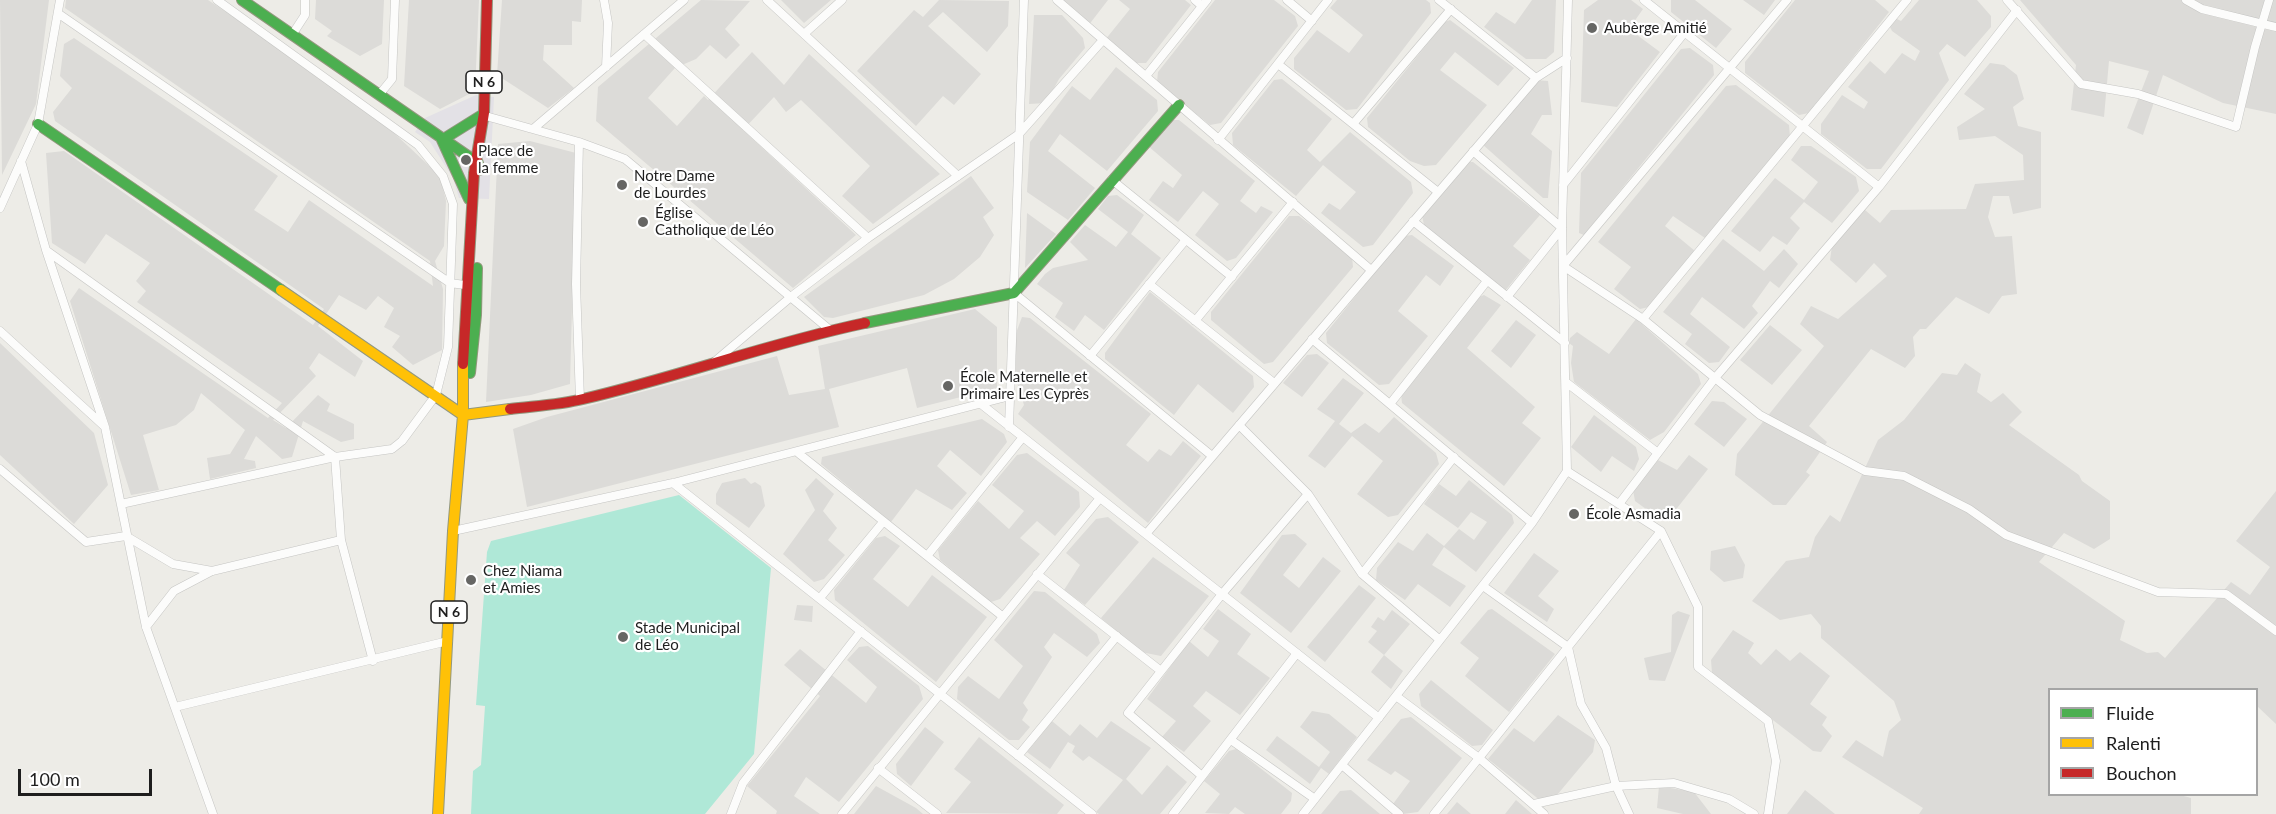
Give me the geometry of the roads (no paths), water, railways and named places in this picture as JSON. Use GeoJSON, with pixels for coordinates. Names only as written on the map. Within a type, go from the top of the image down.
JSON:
{"type":"FeatureCollection","features":[{"type":"Feature","properties":{"kind":"main road"},"geometry":{"type":"LineString","coordinates":[[243,0],[477,163]]}},
{"type":"Feature","properties":{"kind":"main road","name":"N 6"},"geometry":{"type":"LineString","coordinates":[[438,814],[453,531],[464,413],[473,347],[471,218],[482,115],[486,0]]}},
{"type":"Feature","properties":{"kind":"main road"},"geometry":{"type":"LineString","coordinates":[[38,124],[464,413],[580,400],[710,366],[830,330],[1014,293],[1179,105]]}},
{"type":"Feature","properties":{"kind":"main road"},"geometry":{"type":"LineString","coordinates":[[442,140],[482,115]]}},
{"type":"Feature","properties":{"kind":"main road"},"geometry":{"type":"LineString","coordinates":[[442,140],[464,184],[471,218]]}},
{"type":"Feature","properties":{"kind":"main road","name":"N 6"},"geometry":{"type":"LineString","coordinates":[[472,286],[480,174],[477,163]]}},
{"type":"Feature","properties":{"kind":"street"},"geometry":{"type":"LineString","coordinates":[[0,208],[38,124],[60,0]]}},
{"type":"Feature","properties":{"kind":"street"},"geometry":{"type":"LineString","coordinates":[[121,504],[335,457],[392,449],[402,441],[436,395],[448,347],[453,204],[443,176],[418,145],[217,0]]}},
{"type":"Feature","properties":{"kind":"street"},"geometry":{"type":"LineString","coordinates":[[292,35],[305,15],[304,0]]}},
{"type":"Feature","properties":{"kind":"street"},"geometry":{"type":"LineString","coordinates":[[380,95],[392,79],[394,0]]}},
{"type":"Feature","properties":{"kind":"street"},"geometry":{"type":"LineString","coordinates":[[604,0],[608,23],[606,67]]}},
{"type":"Feature","properties":{"kind":"street"},"geometry":{"type":"LineString","coordinates":[[533,129],[684,0]]}},
{"type":"Feature","properties":{"kind":"street"},"geometry":{"type":"LineString","coordinates":[[767,0],[958,176]]}},
{"type":"Feature","properties":{"kind":"street"},"geometry":{"type":"LineString","coordinates":[[804,34],[842,0]]}},
{"type":"Feature","properties":{"kind":"street"},"geometry":{"type":"LineString","coordinates":[[1010,427],[1024,0]]}},
{"type":"Feature","properties":{"kind":"street"},"geometry":{"type":"LineString","coordinates":[[1057,0],[1371,270]]}},
{"type":"Feature","properties":{"kind":"street"},"geometry":{"type":"LineString","coordinates":[[1146,76],[1205,3],[1195,0]]}},
{"type":"Feature","properties":{"kind":"street"},"geometry":{"type":"LineString","coordinates":[[1287,0],[1312,21]]}},
{"type":"Feature","properties":{"kind":"street"},"geometry":{"type":"LineString","coordinates":[[1218,140],[1328,0]]}},
{"type":"Feature","properties":{"kind":"street"},"geometry":{"type":"LineString","coordinates":[[1439,0],[1536,78]]}},
{"type":"Feature","properties":{"kind":"street"},"geometry":{"type":"LineString","coordinates":[[1303,814],[1532,523],[1567,471],[1567,383],[1562,228],[1568,0]]}},
{"type":"Feature","properties":{"kind":"street"},"geometry":{"type":"LineString","coordinates":[[1644,0],[1879,187]]}},
{"type":"Feature","properties":{"kind":"street"},"geometry":{"type":"LineString","coordinates":[[1563,266],[1787,0]]}},
{"type":"Feature","properties":{"kind":"street"},"geometry":{"type":"LineString","coordinates":[[1643,320],[1907,0]]}},
{"type":"Feature","properties":{"kind":"street"},"geometry":{"type":"LineString","coordinates":[[2007,0],[2081,84],[2138,94],[2236,127],[2269,0]]}},
{"type":"Feature","properties":{"kind":"street"},"geometry":{"type":"LineString","coordinates":[[2186,0],[2202,9],[2276,27]]}},
{"type":"Feature","properties":{"kind":"street"},"geometry":{"type":"LineString","coordinates":[[1353,123],[1450,9]]}},
{"type":"Feature","properties":{"kind":"street"},"geometry":{"type":"LineString","coordinates":[[1619,504],[1715,378],[1879,187],[2017,10]]}},
{"type":"Feature","properties":{"kind":"street"},"geometry":{"type":"LineString","coordinates":[[59,14],[450,283],[472,286]]}},
{"type":"Feature","properties":{"kind":"street"},"geometry":{"type":"LineString","coordinates":[[1563,185],[1685,32]]}},
{"type":"Feature","properties":{"kind":"street"},"geometry":{"type":"LineString","coordinates":[[644,34],[868,238]]}},
{"type":"Feature","properties":{"kind":"street"},"geometry":{"type":"LineString","coordinates":[[710,366],[792,297],[868,238],[1019,134],[1103,40]]}},
{"type":"Feature","properties":{"kind":"street"},"geometry":{"type":"LineString","coordinates":[[1146,534],[1536,78],[1567,58]]}},
{"type":"Feature","properties":{"kind":"street"},"geometry":{"type":"LineString","coordinates":[[1278,64],[1438,192]]}},
{"type":"Feature","properties":{"kind":"street"},"geometry":{"type":"LineString","coordinates":[[482,115],[579,142],[625,159],[830,330]]}},
{"type":"Feature","properties":{"kind":"street"},"geometry":{"type":"LineString","coordinates":[[579,142],[576,284],[580,400]]}},
{"type":"Feature","properties":{"kind":"street"},"geometry":{"type":"LineString","coordinates":[[1473,151],[1562,228]]}},
{"type":"Feature","properties":{"kind":"street"},"geometry":{"type":"LineString","coordinates":[[21,161],[46,250],[105,427],[146,627],[213,814]]}},
{"type":"Feature","properties":{"kind":"street"},"geometry":{"type":"LineString","coordinates":[[1112,180],[1184,242],[1232,277]]}},
{"type":"Feature","properties":{"kind":"street"},"geometry":{"type":"LineString","coordinates":[[1195,321],[1293,202]]}},
{"type":"Feature","properties":{"kind":"street"},"geometry":{"type":"LineString","coordinates":[[1413,221],[1565,343]]}},
{"type":"Feature","properties":{"kind":"street"},"geometry":{"type":"LineString","coordinates":[[1507,297],[1562,228]]}},
{"type":"Feature","properties":{"kind":"street"},"geometry":{"type":"LineString","coordinates":[[1090,356],[1184,242]]}},
{"type":"Feature","properties":{"kind":"street"},"geometry":{"type":"LineString","coordinates":[[46,250],[335,457]]}},
{"type":"Feature","properties":{"kind":"street"},"geometry":{"type":"LineString","coordinates":[[1563,266],[1643,320],[1771,420],[1865,471],[1904,476],[1969,509],[2006,536],[2158,592],[2226,594],[2276,631]]}},
{"type":"Feature","properties":{"kind":"street"},"geometry":{"type":"LineString","coordinates":[[1390,404],[1487,281]]}},
{"type":"Feature","properties":{"kind":"street"},"geometry":{"type":"LineString","coordinates":[[1149,284],[1274,383]]}},
{"type":"Feature","properties":{"kind":"street"},"geometry":{"type":"LineString","coordinates":[[1014,293],[1212,456]]}},
{"type":"Feature","properties":{"kind":"street"},"geometry":{"type":"LineString","coordinates":[[0,331],[105,427]]}},
{"type":"Feature","properties":{"kind":"street"},"geometry":{"type":"LineString","coordinates":[[1312,339],[1532,523]]}},
{"type":"Feature","properties":{"kind":"street"},"geometry":{"type":"LineString","coordinates":[[1567,383],[1658,453]]}},
{"type":"Feature","properties":{"kind":"street"},"geometry":{"type":"LineString","coordinates":[[453,531],[674,483],[1010,396]]}},
{"type":"Feature","properties":{"kind":"street"},"geometry":{"type":"LineString","coordinates":[[981,404],[1378,718]]}},
{"type":"Feature","properties":{"kind":"street"},"geometry":{"type":"LineString","coordinates":[[1239,425],[1308,494],[1362,574],[1440,640]]}},
{"type":"Feature","properties":{"kind":"street"},"geometry":{"type":"LineString","coordinates":[[927,556],[1023,437]]}},
{"type":"Feature","properties":{"kind":"street"},"geometry":{"type":"LineString","coordinates":[[797,452],[1002,616]]}},
{"type":"Feature","properties":{"kind":"street"},"geometry":{"type":"LineString","coordinates":[[335,457],[341,540],[373,661]]}},
{"type":"Feature","properties":{"kind":"street"},"geometry":{"type":"LineString","coordinates":[[1362,574],[1454,457]]}},
{"type":"Feature","properties":{"kind":"street"},"geometry":{"type":"LineString","coordinates":[[0,469],[86,542],[126,536],[173,564],[212,571]]}},
{"type":"Feature","properties":{"kind":"street"},"geometry":{"type":"LineString","coordinates":[[1567,471],[1661,531],[1698,607],[1698,667],[1768,721],[1776,761],[1768,814]]}},
{"type":"Feature","properties":{"kind":"street"},"geometry":{"type":"LineString","coordinates":[[674,483],[1092,814]]}},
{"type":"Feature","properties":{"kind":"street"},"geometry":{"type":"LineString","coordinates":[[1202,776],[1128,713],[1222,594],[1308,494]]}},
{"type":"Feature","properties":{"kind":"street"},"geometry":{"type":"LineString","coordinates":[[842,814],[1100,498]]}},
{"type":"Feature","properties":{"kind":"street"},"geometry":{"type":"LineString","coordinates":[[820,598],[883,522]]}},
{"type":"Feature","properties":{"kind":"street"},"geometry":{"type":"LineString","coordinates":[[1434,814],[1661,531]]}},
{"type":"Feature","properties":{"kind":"street"},"geometry":{"type":"LineString","coordinates":[[146,627],[174,591],[212,571],[341,540]]}},
{"type":"Feature","properties":{"kind":"street"},"geometry":{"type":"LineString","coordinates":[[1037,574],[1161,671]]}},
{"type":"Feature","properties":{"kind":"street"},"geometry":{"type":"LineString","coordinates":[[1483,586],[1568,646],[1581,704],[1606,748],[1616,786],[1629,814]]}},
{"type":"Feature","properties":{"kind":"street"},"geometry":{"type":"LineString","coordinates":[[731,814],[743,783],[861,631]]}},
{"type":"Feature","properties":{"kind":"street"},"geometry":{"type":"LineString","coordinates":[[1018,756],[1117,636]]}},
{"type":"Feature","properties":{"kind":"street"},"geometry":{"type":"LineString","coordinates":[[175,707],[373,661],[448,641]]}},
{"type":"Feature","properties":{"kind":"street"},"geometry":{"type":"LineString","coordinates":[[1173,814],[1297,654]]}},
{"type":"Feature","properties":{"kind":"street"},"geometry":{"type":"LineString","coordinates":[[1396,696],[1479,758],[1544,814]]}},
{"type":"Feature","properties":{"kind":"street"},"geometry":{"type":"LineString","coordinates":[[1231,740],[1315,799]]}},
{"type":"Feature","properties":{"kind":"street"},"geometry":{"type":"LineString","coordinates":[[1342,765],[1399,814]]}},
{"type":"Feature","properties":{"kind":"street"},"geometry":{"type":"LineString","coordinates":[[878,768],[937,814]]}},
{"type":"Feature","properties":{"kind":"street"},"geometry":{"type":"LineString","coordinates":[[1534,804],[1616,786],[1674,783],[1729,800],[1755,814]]}},
{"type":"Feature","properties":{"kind":"place","name":"Aubèrge Amitié"},"geometry":{"type":"Point","coordinates":[1592,28]}},
{"type":"Feature","properties":{"kind":"place","name":"Place de la femme"},"geometry":{"type":"Point","coordinates":[466,160]}},
{"type":"Feature","properties":{"kind":"place","name":"Notre Dame de Lourdes"},"geometry":{"type":"Point","coordinates":[622,185]}},
{"type":"Feature","properties":{"kind":"place","name":"Église Catholique de Léo"},"geometry":{"type":"Point","coordinates":[643,222]}},
{"type":"Feature","properties":{"kind":"place","name":"École Maternelle et Primaire Les Cyprès"},"geometry":{"type":"Point","coordinates":[948,386]}},
{"type":"Feature","properties":{"kind":"place","name":"École Asmadia"},"geometry":{"type":"Point","coordinates":[1574,514]}},
{"type":"Feature","properties":{"kind":"place","name":"Chez Niama et Amies"},"geometry":{"type":"Point","coordinates":[471,580]}},
{"type":"Feature","properties":{"kind":"place","name":"Stade Municipal de Léo"},"geometry":{"type":"Point","coordinates":[623,637]}}]}
